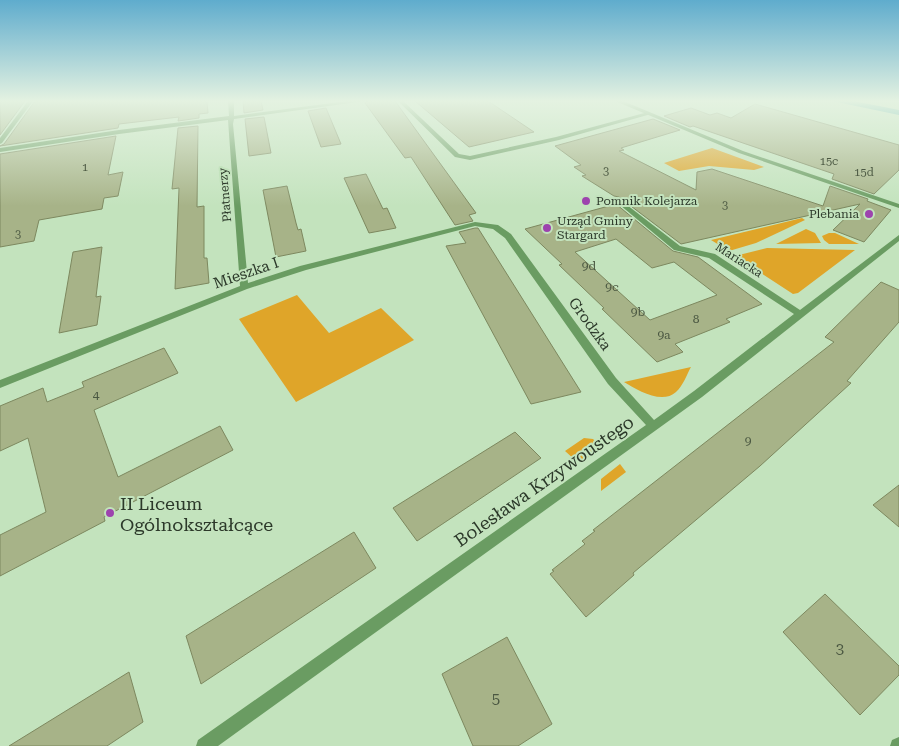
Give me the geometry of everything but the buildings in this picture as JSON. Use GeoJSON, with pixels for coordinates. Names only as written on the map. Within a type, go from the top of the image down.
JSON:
{"type":"FeatureCollection","features":[{"type":"Feature","properties":{"kind":"street"},"geometry":{"type":"LineString","coordinates":[[0,150],[102,136]]}},
{"type":"Feature","properties":{"kind":"street","name":"Płatnerzy"},"geometry":{"type":"LineString","coordinates":[[231,136],[244,287]]}},
{"type":"Feature","properties":{"kind":"street"},"geometry":{"type":"LineString","coordinates":[[435,136],[457,156],[476,158],[569,136]]}},
{"type":"Feature","properties":{"kind":"street"},"geometry":{"type":"LineString","coordinates":[[701,136],[741,152],[899,206]]}},
{"type":"Feature","properties":{"kind":"street","name":"Mariacka"},"geometry":{"type":"LineString","coordinates":[[616,199],[677,248],[684,252],[699,251],[712,256],[800,314]]}},
{"type":"Feature","properties":{"kind":"street","name":"Mieszka I"},"geometry":{"type":"LineString","coordinates":[[0,384],[244,287],[353,254],[476,224],[495,227],[508,236]]}},
{"type":"Feature","properties":{"kind":"street","name":"Grodzka"},"geometry":{"type":"LineString","coordinates":[[508,236],[612,381],[653,426]]}},
{"type":"Feature","properties":{"kind":"street","name":"Bolesława Krzywoustego"},"geometry":{"type":"LineString","coordinates":[[204,746],[653,426],[899,237]]}},
{"type":"Feature","properties":{"kind":"shaded area"},"geometry":{"type":"Polygon","coordinates":[[[712,148],[764,167],[754,170],[709,166],[679,171],[664,163],[712,148]]]}},
{"type":"Feature","properties":{"kind":"shaded area"},"geometry":{"type":"Polygon","coordinates":[[[802,218],[805,220],[756,243],[729,251],[711,240],[802,218]]]}},
{"type":"Feature","properties":{"kind":"shaded area"},"geometry":{"type":"Polygon","coordinates":[[[806,229],[815,233],[821,243],[776,244],[806,229]]]}},
{"type":"Feature","properties":{"kind":"shaded area"},"geometry":{"type":"Polygon","coordinates":[[[835,233],[859,244],[829,244],[822,236],[835,233]]]}},
{"type":"Feature","properties":{"kind":"shaded area"},"geometry":{"type":"Polygon","coordinates":[[[767,248],[855,250],[798,293],[793,294],[735,256],[767,248]]]}},
{"type":"Feature","properties":{"kind":"shaded area"},"geometry":{"type":"Polygon","coordinates":[[[297,295],[329,333],[381,308],[414,340],[296,402],[239,319],[297,295]]]}},
{"type":"Feature","properties":{"kind":"shaded area"},"geometry":{"type":"Polygon","coordinates":[[[691,367],[681,387],[670,396],[657,397],[650,395],[624,382],[691,367]]]}},
{"type":"Feature","properties":{"kind":"shaded area"},"geometry":{"type":"Polygon","coordinates":[[[584,438],[593,439],[602,448],[584,460],[575,460],[565,451],[584,438]]]}},
{"type":"Feature","properties":{"kind":"shaded area"},"geometry":{"type":"Polygon","coordinates":[[[620,464],[626,472],[601,491],[601,479],[620,464]]]}},
{"type":"Feature","properties":{"kind":"place","name":"Pomnik Kolejarza"},"geometry":{"type":"Point","coordinates":[586,201]}},
{"type":"Feature","properties":{"kind":"place","name":"Plebania"},"geometry":{"type":"Point","coordinates":[869,214]}},
{"type":"Feature","properties":{"kind":"place","name":"Urząd Gminy Stargard"},"geometry":{"type":"Point","coordinates":[547,228]}},
{"type":"Feature","properties":{"kind":"place","name":"II Liceum Ogólnokształcące"},"geometry":{"type":"Point","coordinates":[110,513]}}]}
